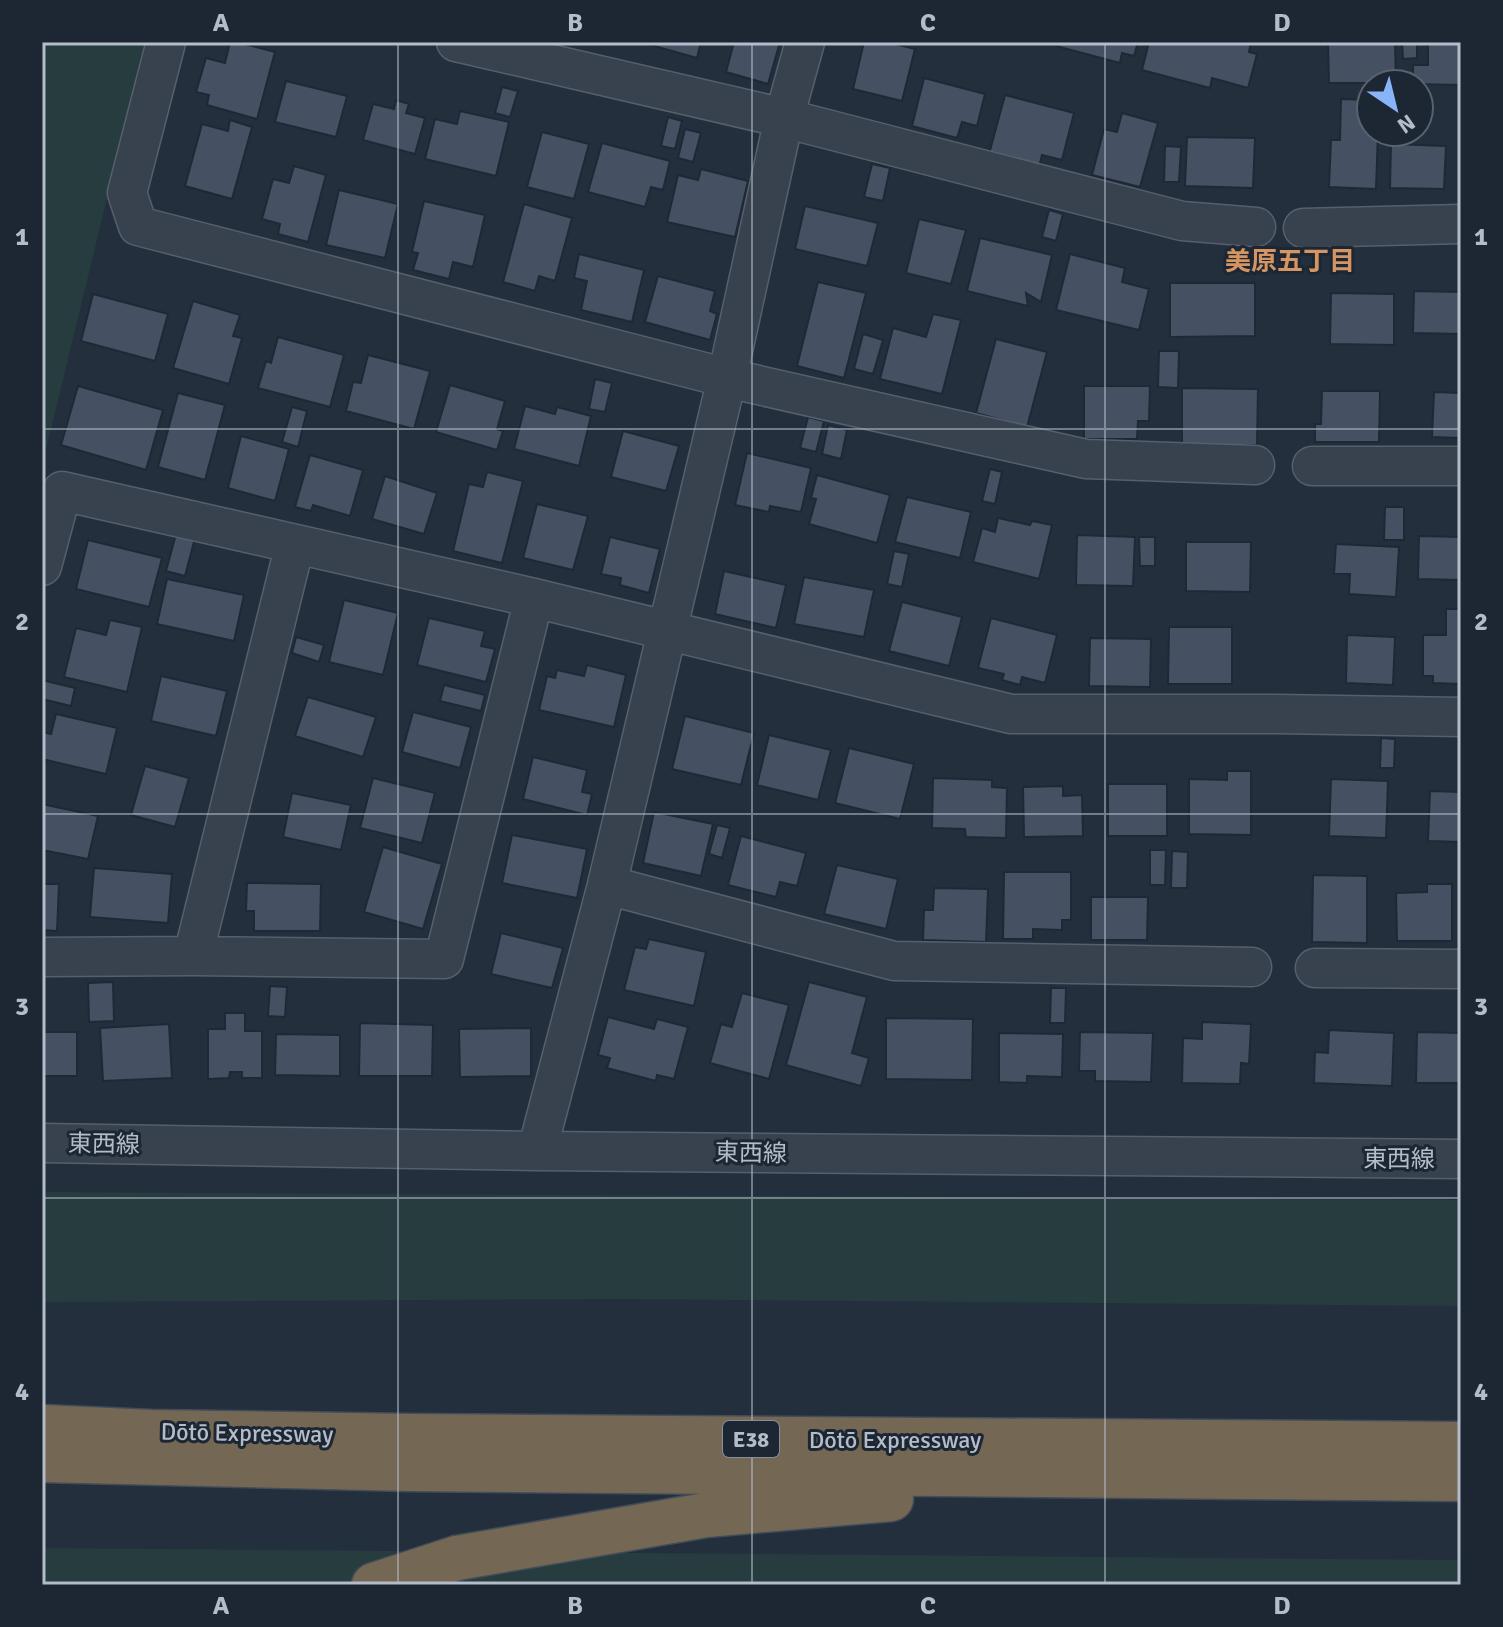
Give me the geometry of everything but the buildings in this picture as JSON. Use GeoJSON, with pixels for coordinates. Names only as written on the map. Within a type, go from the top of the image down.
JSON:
{"type":"FeatureCollection","features":[{"type":"Feature","properties":{"kind":"highway","name":"Dōtō Expressway"},"geometry":{"type":"LineString","coordinates":[[42,1427],[426,1437],[1461,1444]]}},
{"type":"Feature","properties":{"kind":"highway","name":"Dōtō Expressway"},"geometry":{"type":"LineString","coordinates":[[42,1460],[395,1469],[1461,1479]]}},
{"type":"Feature","properties":{"kind":"highway"},"geometry":{"type":"LineString","coordinates":[[374,1585],[457,1558],[706,1515],[1153,1477]]}},
{"type":"Feature","properties":{"kind":"street"},"geometry":{"type":"LineString","coordinates":[[166,42],[127,193],[138,226],[727,378],[1086,459],[1255,465]]}},
{"type":"Feature","properties":{"kind":"street"},"geometry":{"type":"LineString","coordinates":[[456,42],[784,118],[1182,221],[1256,227]]}},
{"type":"Feature","properties":{"kind":"street"},"geometry":{"type":"LineString","coordinates":[[537,1151],[607,885],[727,378],[784,118],[805,42]]}},
{"type":"Feature","properties":{"kind":"street"},"geometry":{"type":"LineString","coordinates":[[1303,228],[1461,224]]}},
{"type":"Feature","properties":{"kind":"street"},"geometry":{"type":"LineString","coordinates":[[1312,466],[1461,466]]}},
{"type":"Feature","properties":{"kind":"street"},"geometry":{"type":"LineString","coordinates":[[42,566],[62,491],[534,598],[1011,714],[1461,717]]}},
{"type":"Feature","properties":{"kind":"street"},"geometry":{"type":"LineString","coordinates":[[193,956],[295,544]]}},
{"type":"Feature","properties":{"kind":"street"},"geometry":{"type":"LineString","coordinates":[[42,957],[444,959],[534,598]]}},
{"type":"Feature","properties":{"kind":"street"},"geometry":{"type":"LineString","coordinates":[[607,885],[894,961],[1252,967]]}},
{"type":"Feature","properties":{"kind":"street"},"geometry":{"type":"LineString","coordinates":[[1315,968],[1461,969]]}},
{"type":"Feature","properties":{"kind":"street","name":"東西線"},"geometry":{"type":"LineString","coordinates":[[42,1143],[537,1151],[1461,1159]]}},
{"type":"Feature","properties":{"kind":"green space"},"geometry":{"type":"Polygon","coordinates":[[[42,42],[145,42],[42,466],[42,42]]]}},
{"type":"Feature","properties":{"kind":"green space"},"geometry":{"type":"Polygon","coordinates":[[[42,1192],[1461,1200],[1461,1306],[620,1299],[42,1302],[42,1192]]]}},
{"type":"Feature","properties":{"kind":"green space"},"geometry":{"type":"Polygon","coordinates":[[[42,1548],[1461,1560],[1461,1585],[42,1585],[42,1548]]]}},
{"type":"Feature","properties":{"kind":"district","name":"美原五丁目"},"geometry":{"type":"Point","coordinates":[1290,262]}}]}
